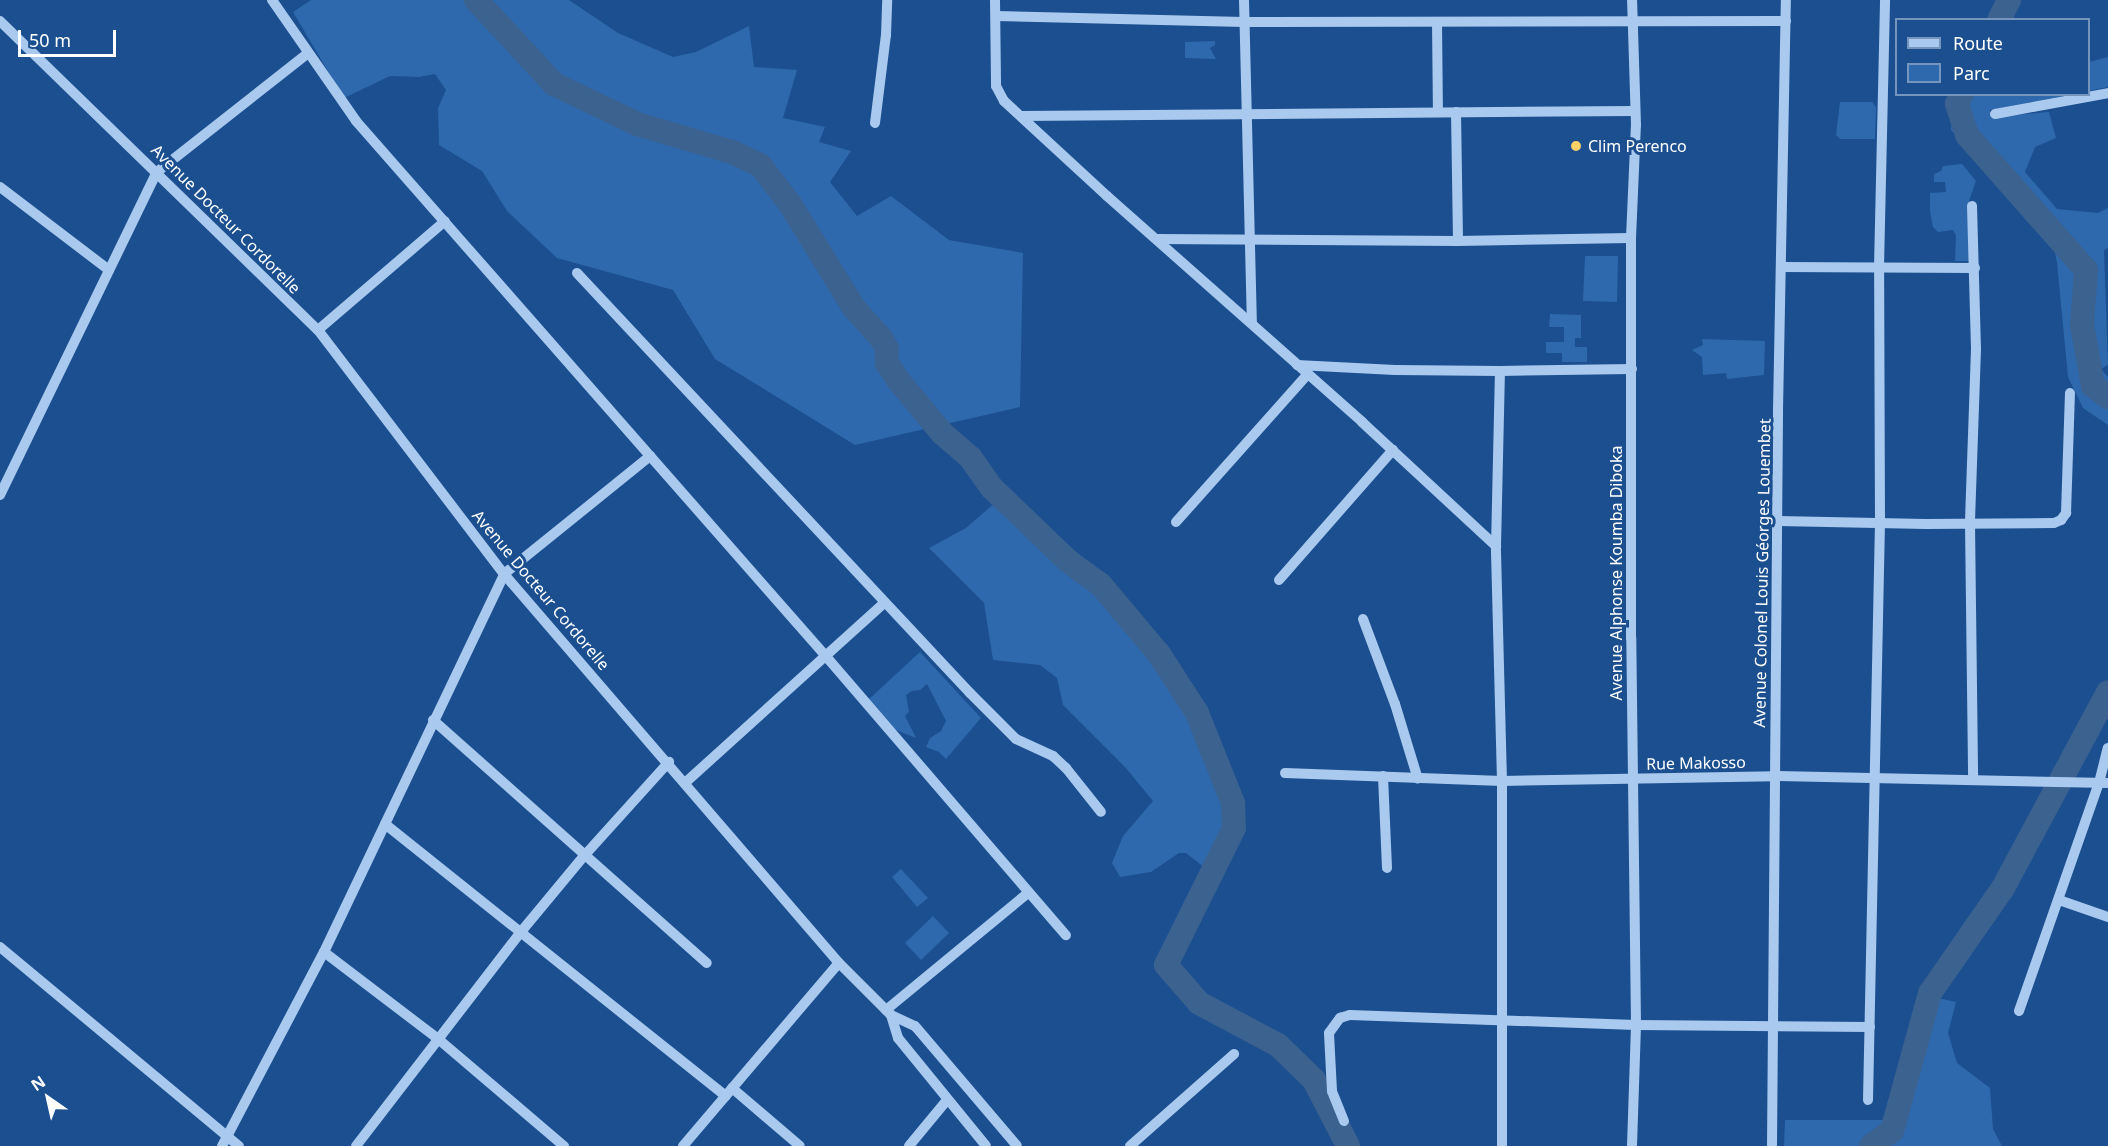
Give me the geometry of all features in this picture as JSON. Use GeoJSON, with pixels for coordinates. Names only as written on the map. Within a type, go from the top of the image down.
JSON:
{"type":"FeatureCollection","features":[{"type":"Feature","properties":{"kind":"street"},"geometry":{"type":"LineString","coordinates":[[272,0],[356,121],[824,654],[1066,935]]}},
{"type":"Feature","properties":{"kind":"street"},"geometry":{"type":"LineString","coordinates":[[875,123],[886,35],[887,0]]}},
{"type":"Feature","properties":{"kind":"street"},"geometry":{"type":"LineString","coordinates":[[995,0],[996,86],[1005,100],[1393,450],[1496,546]]}},
{"type":"Feature","properties":{"kind":"street"},"geometry":{"type":"LineString","coordinates":[[1244,0],[1252,323]]}},
{"type":"Feature","properties":{"kind":"street","name":"Avenue Alphonse Koumba Diboka"},"geometry":{"type":"LineString","coordinates":[[1632,0],[1634,111],[1631,238],[1631,779],[1636,1025],[1632,1146]]}},
{"type":"Feature","properties":{"kind":"street","name":"Avenue Colonel Louis Géorges Louembet"},"geometry":{"type":"LineString","coordinates":[[1772,1146],[1786,0]]}},
{"type":"Feature","properties":{"kind":"street"},"geometry":{"type":"LineString","coordinates":[[1868,1100],[1881,523],[1879,267],[1885,0]]}},
{"type":"Feature","properties":{"kind":"street"},"geometry":{"type":"LineString","coordinates":[[996,16],[1244,22],[1786,21]]}},
{"type":"Feature","properties":{"kind":"street","name":"Avenue Docteur Cordorelle"},"geometry":{"type":"LineString","coordinates":[[0,21],[158,172],[318,330],[504,574],[669,762],[840,963],[889,1012],[898,1038],[986,1146]]}},
{"type":"Feature","properties":{"kind":"street"},"geometry":{"type":"LineString","coordinates":[[1437,22],[1438,112]]}},
{"type":"Feature","properties":{"kind":"street"},"geometry":{"type":"LineString","coordinates":[[0,495],[158,172],[308,52]]}},
{"type":"Feature","properties":{"kind":"street"},"geometry":{"type":"LineString","coordinates":[[1995,114],[2108,93]]}},
{"type":"Feature","properties":{"kind":"street"},"geometry":{"type":"LineString","coordinates":[[1021,116],[1634,111]]}},
{"type":"Feature","properties":{"kind":"street"},"geometry":{"type":"LineString","coordinates":[[1456,112],[1458,241]]}},
{"type":"Feature","properties":{"kind":"street"},"geometry":{"type":"LineString","coordinates":[[0,187],[109,270]]}},
{"type":"Feature","properties":{"kind":"street"},"geometry":{"type":"LineString","coordinates":[[1972,206],[1976,349],[1970,523],[1973,779]]}},
{"type":"Feature","properties":{"kind":"street"},"geometry":{"type":"LineString","coordinates":[[318,330],[445,221]]}},
{"type":"Feature","properties":{"kind":"street"},"geometry":{"type":"LineString","coordinates":[[1158,239],[1458,241],[1631,238]]}},
{"type":"Feature","properties":{"kind":"street"},"geometry":{"type":"LineString","coordinates":[[1782,267],[1975,268]]}},
{"type":"Feature","properties":{"kind":"street"},"geometry":{"type":"LineString","coordinates":[[577,273],[884,603],[1016,739],[1053,756],[1066,768],[1101,812]]}},
{"type":"Feature","properties":{"kind":"street"},"geometry":{"type":"LineString","coordinates":[[1297,365],[1395,370],[1632,369]]}},
{"type":"Feature","properties":{"kind":"street"},"geometry":{"type":"LineString","coordinates":[[1500,371],[1496,546],[1502,781],[1504,1021],[1502,1146]]}},
{"type":"Feature","properties":{"kind":"street"},"geometry":{"type":"LineString","coordinates":[[1176,522],[1308,374]]}},
{"type":"Feature","properties":{"kind":"street"},"geometry":{"type":"LineString","coordinates":[[1778,521],[2054,523],[2061,520],[2066,513],[2070,393]]}},
{"type":"Feature","properties":{"kind":"street"},"geometry":{"type":"LineString","coordinates":[[1279,580],[1393,450]]}},
{"type":"Feature","properties":{"kind":"street"},"geometry":{"type":"LineString","coordinates":[[225,1142],[324,952],[504,574],[650,456]]}},
{"type":"Feature","properties":{"kind":"street"},"geometry":{"type":"LineString","coordinates":[[686,782],[824,654],[884,603]]}},
{"type":"Feature","properties":{"kind":"street"},"geometry":{"type":"LineString","coordinates":[[1363,619],[1395,704],[1418,779]]}},
{"type":"Feature","properties":{"kind":"street"},"geometry":{"type":"LineString","coordinates":[[433,720],[707,963]]}},
{"type":"Feature","properties":{"kind":"street"},"geometry":{"type":"LineString","coordinates":[[2019,1011],[2103,783],[2108,748]]}},
{"type":"Feature","properties":{"kind":"street"},"geometry":{"type":"LineString","coordinates":[[356,1146],[520,933],[584,856],[669,762]]}},
{"type":"Feature","properties":{"kind":"street","name":"Rue Makosso"},"geometry":{"type":"LineString","coordinates":[[1285,772],[1502,781],[1775,776],[2103,783]]}},
{"type":"Feature","properties":{"kind":"street"},"geometry":{"type":"LineString","coordinates":[[1383,776],[1387,868]]}},
{"type":"Feature","properties":{"kind":"street"},"geometry":{"type":"LineString","coordinates":[[385,824],[520,933],[800,1146]]}},
{"type":"Feature","properties":{"kind":"street"},"geometry":{"type":"LineString","coordinates":[[1017,1146],[915,1026],[889,1012],[1029,892]]}},
{"type":"Feature","properties":{"kind":"street"},"geometry":{"type":"LineString","coordinates":[[2059,900],[2108,917]]}},
{"type":"Feature","properties":{"kind":"street"},"geometry":{"type":"LineString","coordinates":[[0,947],[225,1142],[239,1146]]}},
{"type":"Feature","properties":{"kind":"street"},"geometry":{"type":"LineString","coordinates":[[324,952],[437,1038],[564,1146]]}},
{"type":"Feature","properties":{"kind":"street"},"geometry":{"type":"LineString","coordinates":[[683,1146],[840,963]]}},
{"type":"Feature","properties":{"kind":"street"},"geometry":{"type":"LineString","coordinates":[[1344,1121],[1332,1090],[1329,1033],[1340,1018],[1364,1015],[1636,1025],[1870,1028]]}},
{"type":"Feature","properties":{"kind":"street"},"geometry":{"type":"LineString","coordinates":[[1130,1146],[1234,1054]]}},
{"type":"Feature","properties":{"kind":"street"},"geometry":{"type":"LineString","coordinates":[[909,1146],[947,1100]]}},
{"type":"Feature","properties":{"kind":"green space"},"geometry":{"type":"Polygon","coordinates":[[[311,0],[569,0],[618,33],[673,57],[696,52],[749,26],[754,67],[797,70],[783,118],[825,127],[819,142],[851,151],[830,182],[857,216],[891,196],[949,240],[1023,253],[1020,407],[855,445],[715,359],[673,290],[557,258],[507,211],[482,171],[439,145],[438,108],[446,90],[435,74],[419,77],[390,76],[344,98],[293,12],[311,0]]]}},
{"type":"Feature","properties":{"kind":"green space"},"geometry":{"type":"Polygon","coordinates":[[[1215,41],[1215,45],[1210,48],[1216,59],[1185,58],[1185,42],[1215,41]]]}},
{"type":"Feature","properties":{"kind":"green space"},"geometry":{"type":"Polygon","coordinates":[[[2108,57],[2108,87],[2090,91],[2090,62],[2108,57]]]}},
{"type":"Feature","properties":{"kind":"green space"},"geometry":{"type":"Polygon","coordinates":[[[1960,96],[2064,96],[1990,110],[1991,117],[2049,112],[2056,138],[2035,147],[2025,172],[2057,209],[2098,213],[2108,208],[2108,248],[2104,250],[2108,365],[2101,369],[2108,377],[2108,425],[2083,408],[2068,377],[2057,263],[2051,229],[2014,206],[1978,157],[1951,130],[1952,103],[1960,96]]]}},
{"type":"Feature","properties":{"kind":"green space"},"geometry":{"type":"Polygon","coordinates":[[[1840,102],[1872,102],[1876,107],[1875,139],[1840,139],[1836,135],[1840,102]]]}},
{"type":"Feature","properties":{"kind":"green space"},"geometry":{"type":"Polygon","coordinates":[[[1962,164],[1976,181],[1969,201],[1970,261],[1955,261],[1956,235],[1953,230],[1938,232],[1933,227],[1930,211],[1930,193],[1946,192],[1945,182],[1934,182],[1934,174],[1941,171],[1943,166],[1962,164]]]}},
{"type":"Feature","properties":{"kind":"green space"},"geometry":{"type":"Polygon","coordinates":[[[1585,256],[1618,256],[1617,302],[1583,301],[1585,256]]]}},
{"type":"Feature","properties":{"kind":"green space"},"geometry":{"type":"Polygon","coordinates":[[[1550,314],[1581,315],[1581,338],[1575,338],[1575,347],[1587,347],[1587,362],[1562,362],[1562,353],[1546,353],[1546,342],[1564,342],[1564,327],[1549,327],[1550,314]]]}},
{"type":"Feature","properties":{"kind":"green space"},"geometry":{"type":"Polygon","coordinates":[[[1702,339],[1765,341],[1764,375],[1727,379],[1726,373],[1703,375],[1702,357],[1692,350],[1703,345],[1702,339]]]}},
{"type":"Feature","properties":{"kind":"green space"},"geometry":{"type":"Polygon","coordinates":[[[997,501],[1120,615],[1179,694],[1223,795],[1228,814],[1215,856],[1204,867],[1186,853],[1179,853],[1151,872],[1120,877],[1112,863],[1123,836],[1153,801],[1125,767],[1063,705],[1057,678],[1040,665],[993,660],[984,603],[929,548],[966,528],[997,501]]]}},
{"type":"Feature","properties":{"kind":"green space"},"geometry":{"type":"Polygon","coordinates":[[[920,652],[981,718],[946,759],[939,752],[926,747],[930,738],[941,731],[946,721],[927,684],[920,690],[906,695],[909,712],[905,716],[916,738],[896,730],[868,700],[920,652]]]}},
{"type":"Feature","properties":{"kind":"green space"},"geometry":{"type":"Polygon","coordinates":[[[901,869],[928,898],[917,907],[892,877],[901,869]]]}},
{"type":"Feature","properties":{"kind":"green space"},"geometry":{"type":"Polygon","coordinates":[[[933,916],[949,933],[921,960],[905,943],[933,916]]]}},
{"type":"Feature","properties":{"kind":"green space"},"geometry":{"type":"Polygon","coordinates":[[[1938,998],[1956,1002],[1948,1033],[1957,1063],[1990,1088],[1993,1129],[2002,1146],[1784,1146],[1785,1120],[1900,1120],[1916,1050],[1938,998]]]}},
{"type":"Feature","properties":{"kind":"waterway"},"geometry":{"type":"LineString","coordinates":[[476,0],[554,84],[637,124],[732,152],[760,165],[790,204],[854,308],[881,338],[887,349],[887,363],[898,380],[942,433],[970,457],[992,488],[1068,561],[1100,584],[1159,654],[1197,713],[1233,803],[1234,828],[1166,965],[1199,1003],[1278,1045],[1314,1080],[1348,1146]]}},
{"type":"Feature","properties":{"kind":"waterway"},"geometry":{"type":"LineString","coordinates":[[2000,18],[2009,0]]}},
{"type":"Feature","properties":{"kind":"waterway"},"geometry":{"type":"LineString","coordinates":[[1961,96],[1957,104],[1967,135],[2086,270],[2082,325],[2093,386],[2108,397]]}},
{"type":"Feature","properties":{"kind":"waterway"},"geometry":{"type":"LineString","coordinates":[[1871,1146],[1892,1131],[1930,993],[2003,888],[2108,692]]}},
{"type":"Feature","properties":{"kind":"place","name":"Clim Perenco"},"geometry":{"type":"Point","coordinates":[1576,146]}}]}
